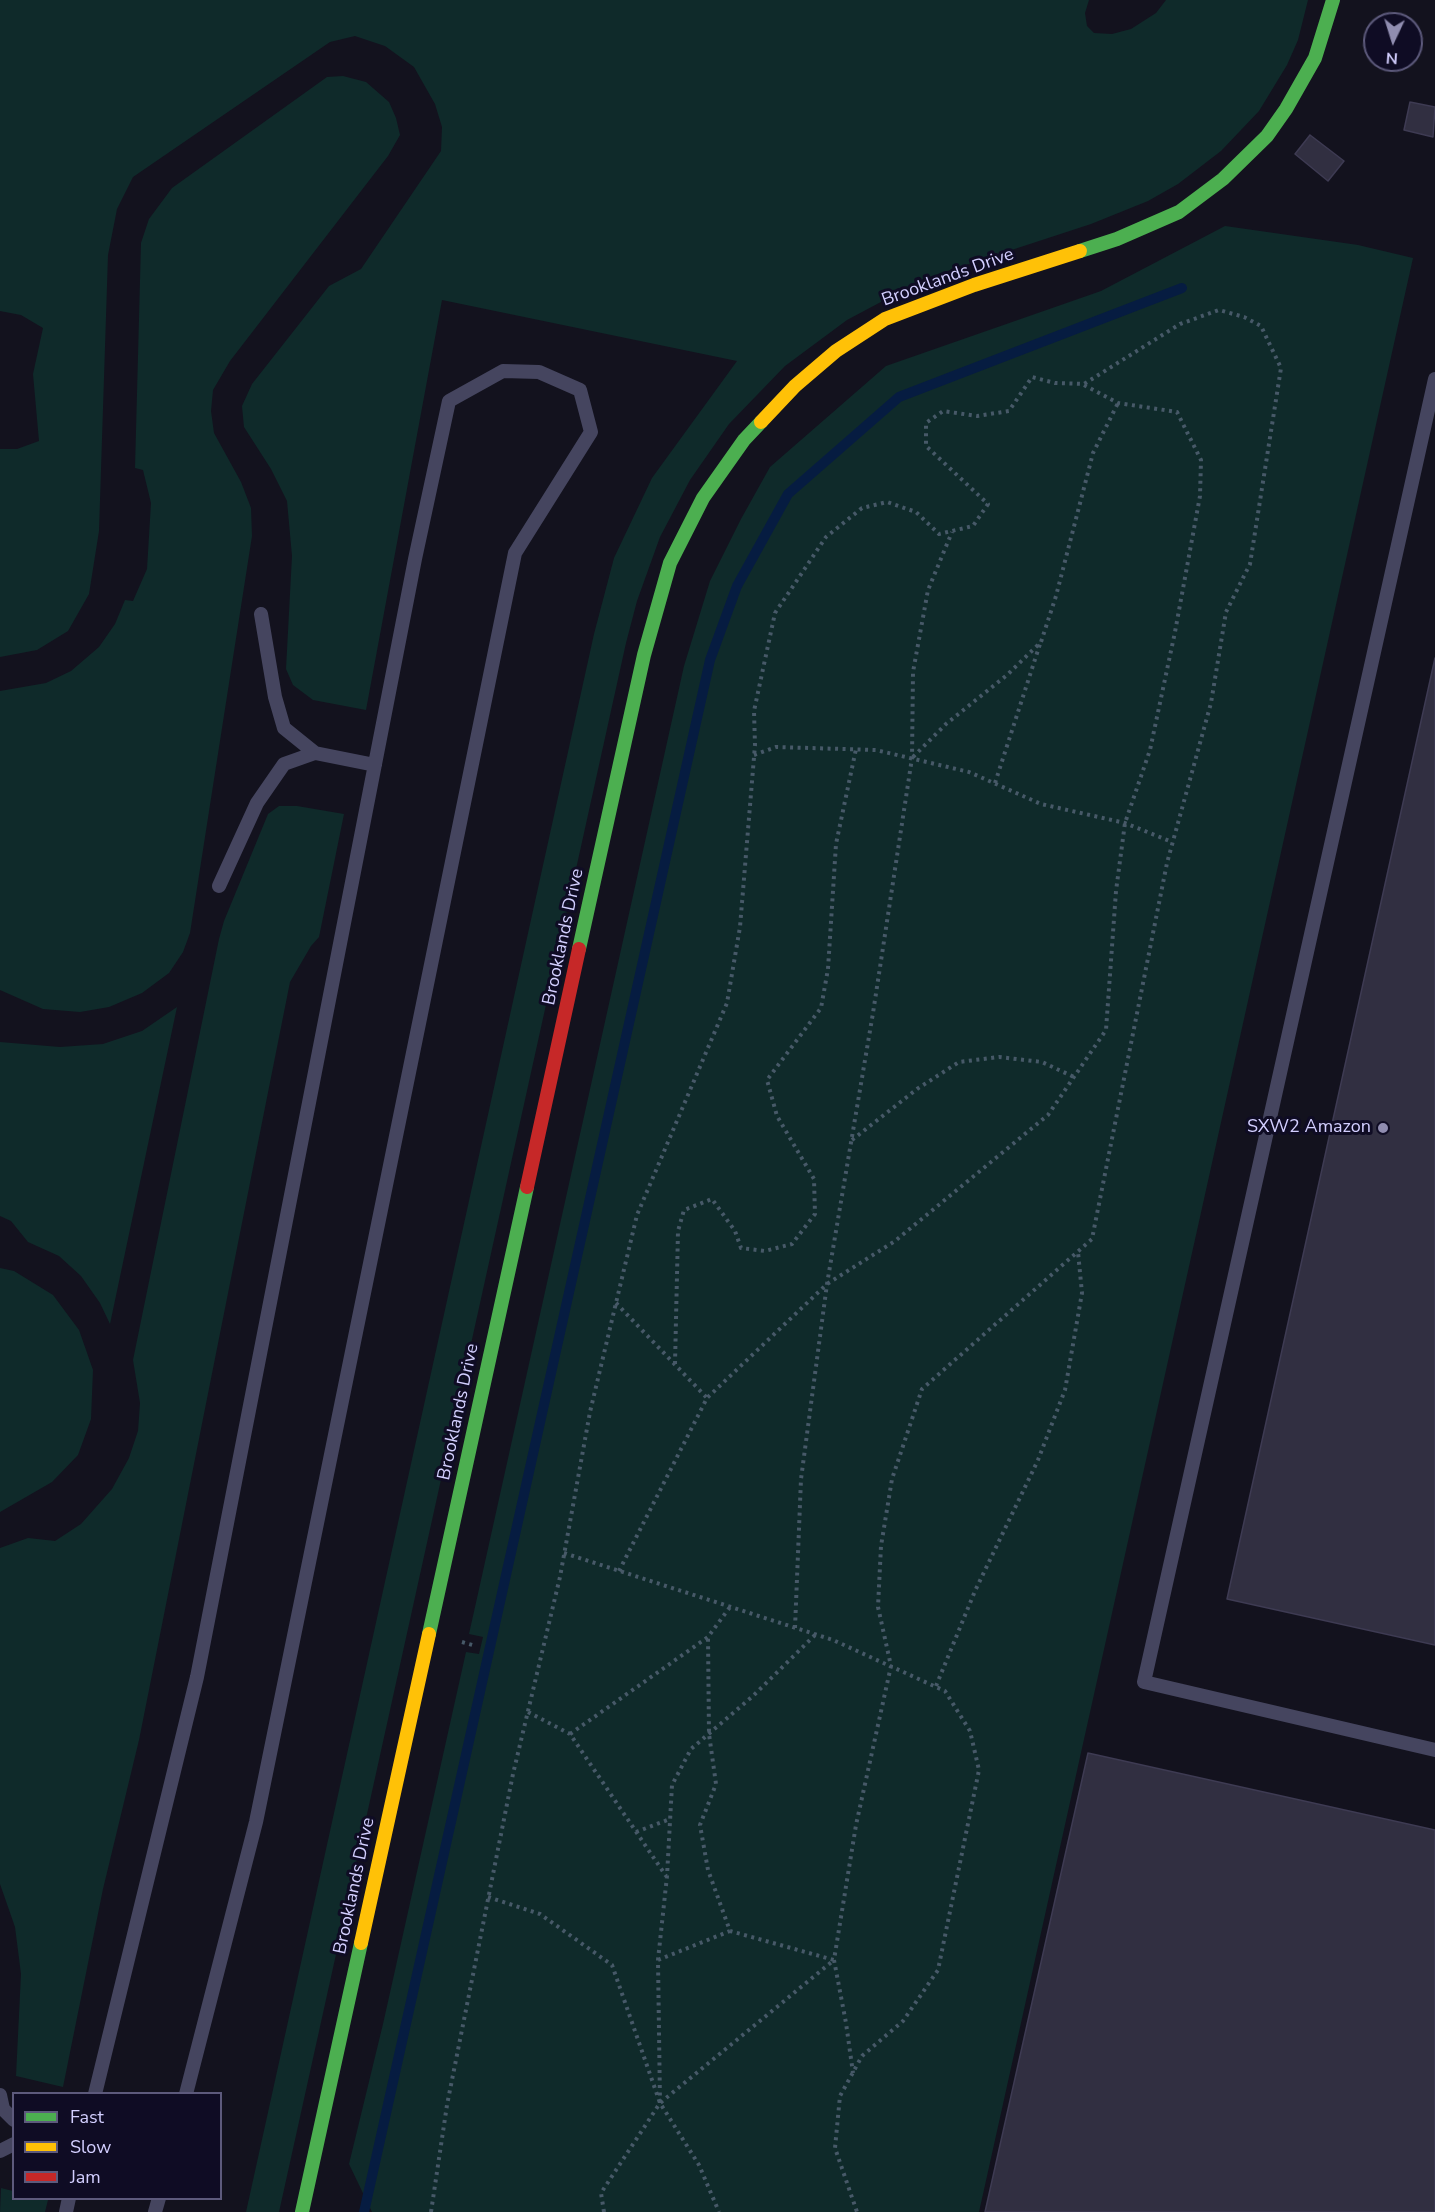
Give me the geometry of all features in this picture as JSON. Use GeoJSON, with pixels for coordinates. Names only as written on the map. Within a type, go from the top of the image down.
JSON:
{"type":"FeatureCollection","features":[{"type":"Feature","properties":{"kind":"street","name":"Brooklands Drive"},"geometry":{"type":"LineString","coordinates":[[302,2212],[644,655],[670,563],[703,498],[744,440],[795,386],[836,351],[885,319],[974,285],[1117,239],[1169,217],[1223,179],[1266,136],[1286,109],[1315,58],[1333,0]]}},
{"type":"Feature","properties":{"kind":"lane"},"geometry":{"type":"LineString","coordinates":[[95,2092],[197,1677],[375,765],[449,401],[503,371],[539,372],[580,390],[591,432],[515,553],[256,1822],[187,2092]]}},
{"type":"Feature","properties":{"kind":"lane"},"geometry":{"type":"LineString","coordinates":[[1435,379],[1144,1682],[1435,1750]]}},
{"type":"Feature","properties":{"kind":"lane"},"geometry":{"type":"LineString","coordinates":[[261,614],[275,697],[285,728],[315,753],[375,765]]}},
{"type":"Feature","properties":{"kind":"lane"},"geometry":{"type":"LineString","coordinates":[[219,886],[257,803],[284,765],[315,753]]}},
{"type":"Feature","properties":{"kind":"lane"},"geometry":{"type":"LineString","coordinates":[[0,2095],[3,2109],[12,2118]]}},
{"type":"Feature","properties":{"kind":"path"},"geometry":{"type":"LineString","coordinates":[[853,2073],[834,1960],[856,1825],[891,1666],[878,1607],[881,1546],[892,1479],[922,1389],[1092,1239],[1111,1135],[1172,842],[1211,703],[1226,612],[1250,564],[1281,368],[1261,326],[1244,317],[1219,310],[1180,324],[1084,384]]}},
{"type":"Feature","properties":{"kind":"path"},"geometry":{"type":"LineString","coordinates":[[431,2212],[447,2104],[488,1897],[564,1553],[590,1412],[637,1215],[727,1002],[740,927],[754,755],[754,711],[775,613],[826,537],[862,508],[887,502],[915,512],[939,534],[973,526],[988,504],[927,446],[926,423],[943,411],[977,416],[1009,411],[1032,377],[1055,383],[1084,384],[1118,403],[1177,412],[1201,460],[1200,495],[1175,632],[1150,750],[1125,823],[1116,891],[1106,1030],[1048,1115],[895,1241],[827,1284],[707,1398],[619,1571]]}},
{"type":"Feature","properties":{"kind":"path"},"geometry":{"type":"LineString","coordinates":[[995,783],[1056,596],[1093,453],[1118,403]]}},
{"type":"Feature","properties":{"kind":"path"},"geometry":{"type":"LineString","coordinates":[[795,1628],[801,1479],[827,1284],[912,758],[913,672],[928,590],[952,532]]}},
{"type":"Feature","properties":{"kind":"path"},"geometry":{"type":"LineString","coordinates":[[912,758],[946,724],[1007,675],[1041,642]]}},
{"type":"Feature","properties":{"kind":"path"},"geometry":{"type":"LineString","coordinates":[[754,755],[776,747],[876,750],[969,772],[1041,804],[1125,823],[1172,842]]}},
{"type":"Feature","properties":{"kind":"path"},"geometry":{"type":"LineString","coordinates":[[675,1364],[678,1231],[684,1210],[712,1199],[735,1231],[741,1248],[765,1251],[792,1244],[814,1215],[814,1179],[777,1116],[767,1080],[821,1008],[828,969],[836,844],[856,749]]}},
{"type":"Feature","properties":{"kind":"path"},"geometry":{"type":"LineString","coordinates":[[851,1140],[917,1089],[959,1062],[999,1057],[1042,1062],[1074,1077]]}},
{"type":"Feature","properties":{"kind":"path"},"geometry":{"type":"LineString","coordinates":[[936,1686],[975,1591],[1038,1460],[1065,1390],[1082,1293],[1078,1252]]}},
{"type":"Feature","properties":{"kind":"path"},"geometry":{"type":"LineString","coordinates":[[616,1303],[707,1398]]}},
{"type":"Feature","properties":{"kind":"path"},"geometry":{"type":"LineString","coordinates":[[564,1553],[795,1628],[891,1666],[945,1691],[970,1731],[979,1770],[938,1970],[903,2021],[862,2056],[840,2096],[835,2148],[857,2212]]}},
{"type":"Feature","properties":{"kind":"path"},"geometry":{"type":"LineString","coordinates":[[570,1734],[708,1637],[730,1607]]}},
{"type":"Feature","properties":{"kind":"path"},"geometry":{"type":"LineString","coordinates":[[660,2103],[658,1960],[667,1876],[672,1785],[692,1749],[753,1696],[815,1635]]}},
{"type":"Feature","properties":{"kind":"path"},"geometry":{"type":"LineString","coordinates":[[708,1637],[709,1734],[716,1784],[700,1825],[708,1870],[730,1930]]}},
{"type":"Feature","properties":{"kind":"path"},"geometry":{"type":"LineString","coordinates":[[459,1641],[476,1646]]}},
{"type":"Feature","properties":{"kind":"path"},"geometry":{"type":"LineString","coordinates":[[528,1712],[570,1734],[667,1876]]}},
{"type":"Feature","properties":{"kind":"path"},"geometry":{"type":"LineString","coordinates":[[636,1832],[670,1819]]}},
{"type":"Feature","properties":{"kind":"path"},"geometry":{"type":"LineString","coordinates":[[488,1897],[540,1914],[612,1965],[660,2103],[699,2165],[719,2212]]}},
{"type":"Feature","properties":{"kind":"path"},"geometry":{"type":"LineString","coordinates":[[658,1960],[730,1930],[834,1960]]}},
{"type":"Feature","properties":{"kind":"path"},"geometry":{"type":"LineString","coordinates":[[604,2212],[602,2193],[660,2103],[834,1960]]}},
{"type":"Feature","properties":{"kind":"green space"},"geometry":{"type":"Polygon","coordinates":[[[0,0],[1089,0],[1085,13],[1087,26],[1094,33],[1112,34],[1131,29],[1156,13],[1166,0],[1308,0],[1298,40],[1287,65],[1259,111],[1221,151],[1178,184],[1148,201],[1091,224],[926,278],[847,320],[785,366],[729,424],[690,480],[660,537],[637,601],[626,643],[279,2212],[246,2212],[594,634],[614,558],[652,478],[737,361],[442,300],[366,710],[313,700],[293,685],[286,669],[292,556],[287,501],[271,469],[244,427],[242,406],[252,384],[329,286],[361,269],[441,151],[442,127],[435,104],[414,67],[385,46],[355,36],[330,42],[133,177],[117,209],[108,255],[99,531],[89,594],[68,631],[37,650],[0,657],[0,449],[17,449],[39,441],[33,374],[43,328],[21,315],[0,311],[0,0]]]}},
{"type":"Feature","properties":{"kind":"green space"},"geometry":{"type":"Polygon","coordinates":[[[343,76],[366,82],[389,102],[400,135],[388,156],[230,361],[213,390],[211,411],[214,433],[241,482],[251,508],[252,536],[190,933],[183,952],[169,973],[142,993],[109,1007],[80,1012],[43,1009],[0,990],[0,691],[46,683],[71,671],[99,647],[115,624],[125,600],[133,601],[147,569],[151,503],[143,470],[135,468],[141,243],[149,219],[172,188],[327,77],[343,76]]]}},
{"type":"Feature","properties":{"kind":"green space"},"geometry":{"type":"Polygon","coordinates":[[[1225,226],[1358,245],[1413,258],[979,2212],[372,2212],[349,2164],[383,2024],[466,1652],[479,1654],[483,1637],[469,1634],[684,666],[710,581],[770,467],[886,366],[1101,291],[1225,226]]]}},
{"type":"Feature","properties":{"kind":"green space"},"geometry":{"type":"Polygon","coordinates":[[[279,806],[297,806],[344,814],[319,937],[311,946],[290,982],[139,1740],[103,1889],[63,2087],[16,2076],[21,1974],[15,1927],[0,1884],[0,1548],[28,1538],[55,1541],[81,1524],[112,1489],[129,1458],[138,1431],[140,1403],[133,1360],[219,939],[224,921],[268,814],[279,806]]]}},
{"type":"Feature","properties":{"kind":"green space"},"geometry":{"type":"Polygon","coordinates":[[[177,1007],[110,1324],[100,1303],[81,1276],[59,1256],[28,1242],[11,1221],[0,1216],[0,1042],[60,1047],[103,1044],[142,1031],[177,1007]]]}},
{"type":"Feature","properties":{"kind":"green space"},"geometry":{"type":"Polygon","coordinates":[[[0,1268],[14,1271],[53,1295],[79,1330],[93,1370],[91,1419],[78,1455],[52,1482],[0,1512],[0,1268]]]}},
{"type":"Feature","properties":{"kind":"green space"},"geometry":{"type":"Polygon","coordinates":[[[1,2188],[12,2191],[12,2200],[48,2200],[45,2212],[0,2212],[1,2188]]]}},
{"type":"Feature","properties":{"kind":"building"},"geometry":{"type":"Polygon","coordinates":[[[1410,102],[1435,107],[1433,137],[1404,130],[1410,102]]]}},
{"type":"Feature","properties":{"kind":"building"},"geometry":{"type":"Polygon","coordinates":[[[1310,135],[1344,161],[1328,181],[1295,154],[1310,135]]]}},
{"type":"Feature","properties":{"kind":"building","name":"SXW2 Amazon"},"geometry":{"type":"Polygon","coordinates":[[[1435,658],[1435,1645],[1227,1599],[1435,658]]]}},
{"type":"Feature","properties":{"kind":"building"},"geometry":{"type":"Polygon","coordinates":[[[1088,1753],[1435,1830],[1435,2212],[985,2212],[1088,1753]]]}},
{"type":"Feature","properties":{"kind":"waterway"},"geometry":{"type":"LineString","coordinates":[[364,2212],[710,660],[737,586],[788,494],[899,397],[1182,288]]}},
{"type":"Feature","properties":{"kind":"traffic: fast"},"geometry":{"type":"LineString","coordinates":[[1080,251],[1117,239],[1179,212],[1223,179],[1267,136],[1286,109],[1315,58],[1333,0]]}},
{"type":"Feature","properties":{"kind":"traffic: fast"},"geometry":{"type":"LineString","coordinates":[[579,949],[644,655],[670,563],[703,498],[744,440],[761,422]]}},
{"type":"Feature","properties":{"kind":"traffic: fast"},"geometry":{"type":"LineString","coordinates":[[429,1634],[527,1187]]}},
{"type":"Feature","properties":{"kind":"traffic: fast"},"geometry":{"type":"LineString","coordinates":[[302,2212],[361,1943]]}},
{"type":"Feature","properties":{"kind":"traffic: slow"},"geometry":{"type":"LineString","coordinates":[[761,422],[795,386],[836,351],[885,319],[974,285],[1080,251]]}},
{"type":"Feature","properties":{"kind":"traffic: slow"},"geometry":{"type":"LineString","coordinates":[[361,1943],[429,1634]]}},
{"type":"Feature","properties":{"kind":"traffic: jam"},"geometry":{"type":"LineString","coordinates":[[527,1187],[579,949]]}},
{"type":"Feature","properties":{"kind":"place","name":"SXW2 Amazon"},"geometry":{"type":"Point","coordinates":[1383,1128]}}]}
